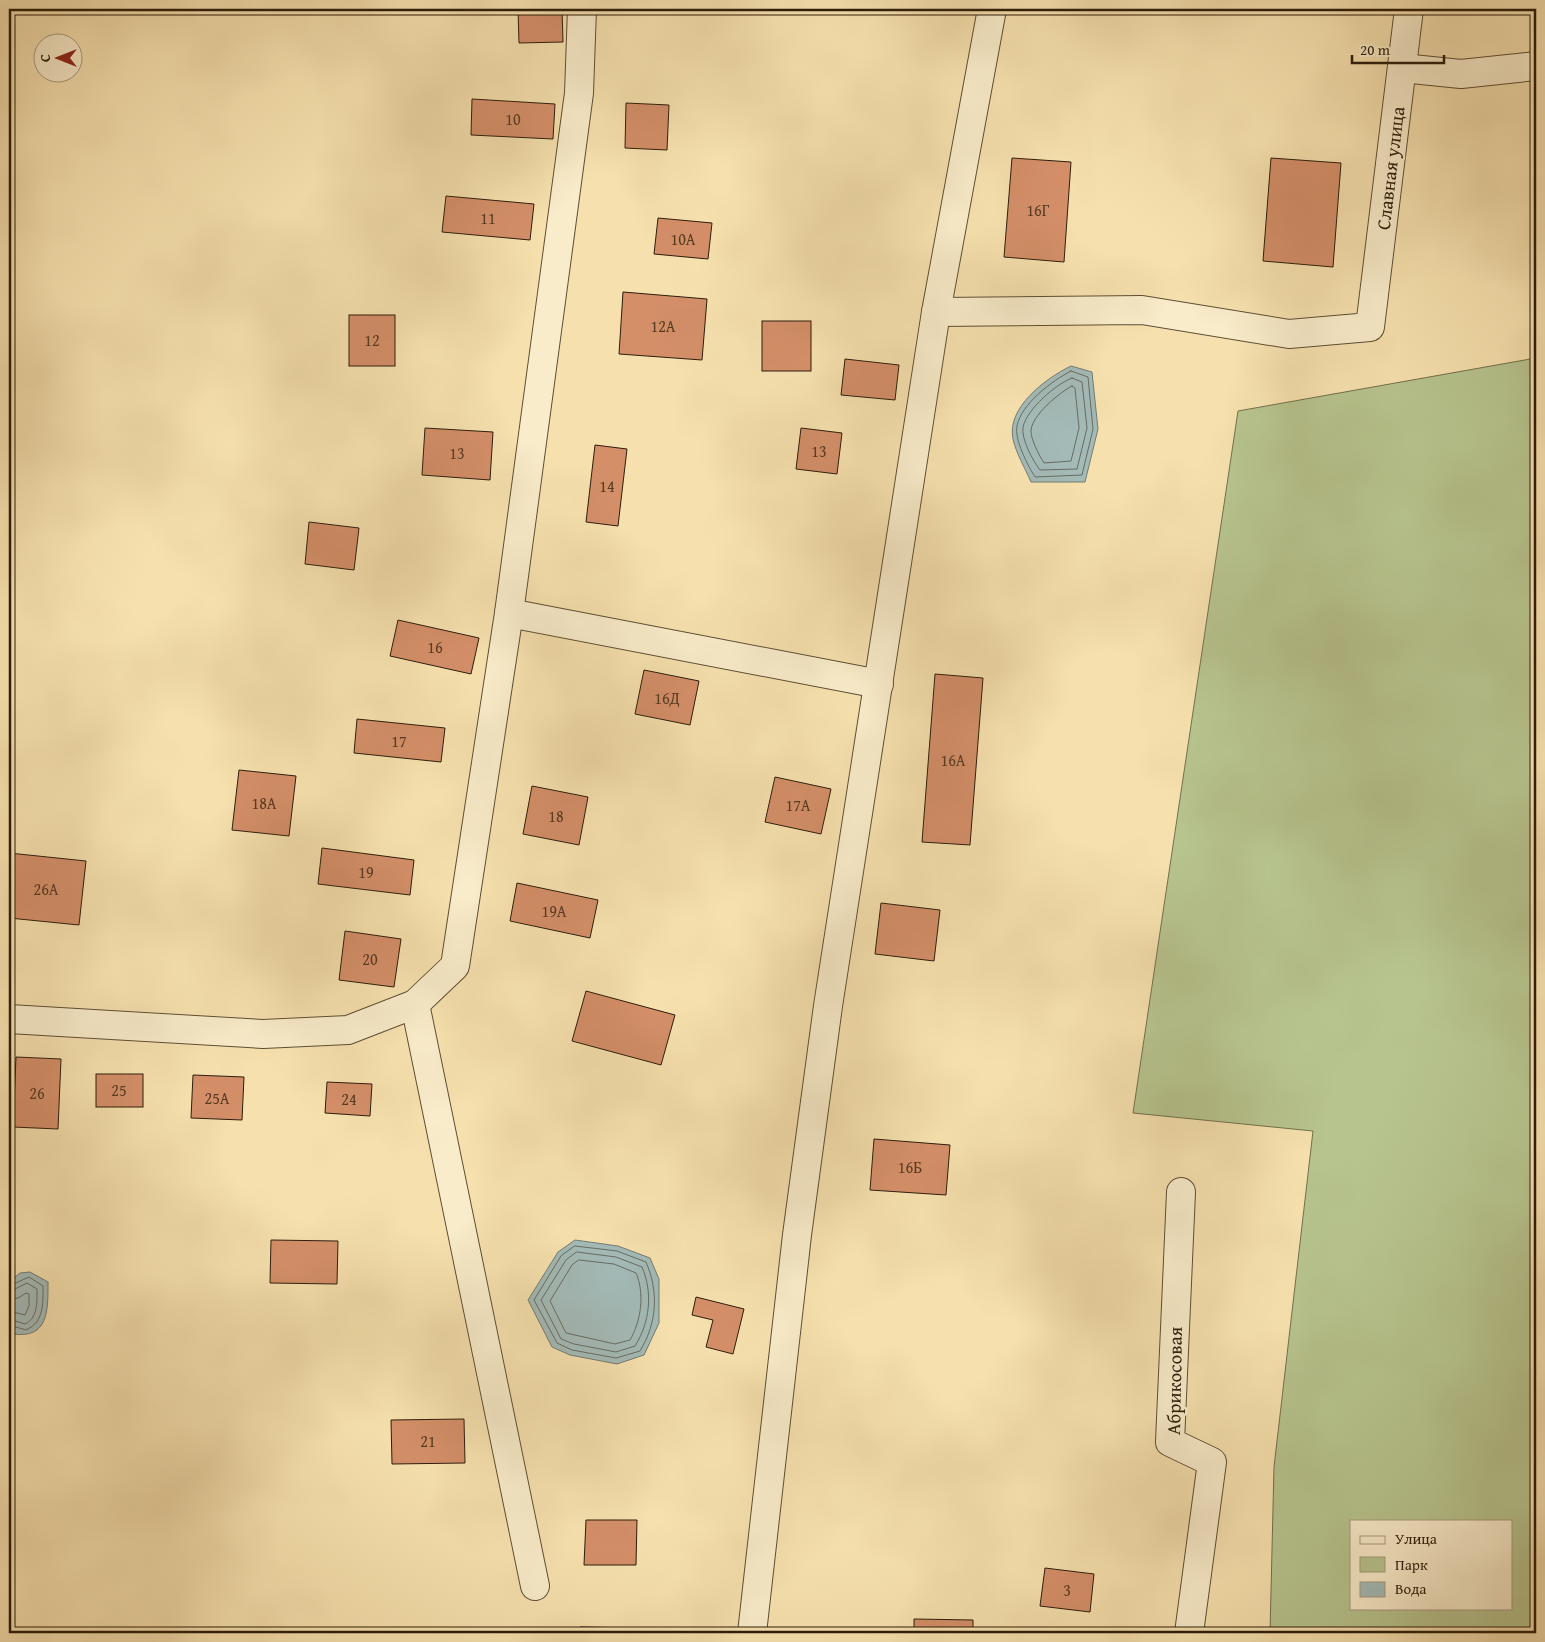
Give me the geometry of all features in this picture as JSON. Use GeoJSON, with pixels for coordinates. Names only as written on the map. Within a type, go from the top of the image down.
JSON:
{"type":"FeatureCollection","features":[{"type":"Feature","properties":{"kind":"street"},"geometry":{"type":"LineString","coordinates":[[9,1020],[263,1034],[348,1030],[415,1004],[455,966],[509,613],[579,93],[582,9]]}},
{"type":"Feature","properties":{"kind":"street"},"geometry":{"type":"LineString","coordinates":[[752,1633],[798,1225],[860,792],[879,684],[936,312],[992,9]]}},
{"type":"Feature","properties":{"kind":"street","name":"Славная улица"},"geometry":{"type":"LineString","coordinates":[[936,312],[1142,310],[1289,334],[1370,327],[1409,9]]}},
{"type":"Feature","properties":{"kind":"street"},"geometry":{"type":"LineString","coordinates":[[1402,68],[1461,74],[1536,66]]}},
{"type":"Feature","properties":{"kind":"street"},"geometry":{"type":"LineString","coordinates":[[509,613],[879,684]]}},
{"type":"Feature","properties":{"kind":"street"},"geometry":{"type":"LineString","coordinates":[[415,1004],[535,1586]]}},
{"type":"Feature","properties":{"kind":"street","name":"Абрикосовая"},"geometry":{"type":"LineString","coordinates":[[1181,1192],[1170,1442],[1212,1462],[1189,1633]]}},
{"type":"Feature","properties":{"kind":"green space"},"geometry":{"type":"Polygon","coordinates":[[[1536,358],[1536,1633],[1270,1633],[1274,1467],[1313,1131],[1133,1113],[1238,411],[1536,358]]]}},
{"type":"Feature","properties":{"kind":"water"},"geometry":{"type":"Polygon","coordinates":[[[1071,366],[1092,372],[1098,429],[1085,482],[1031,482],[1014,444],[1012,427],[1022,405],[1030,395],[1050,378],[1071,366]]]}},
{"type":"Feature","properties":{"kind":"water"},"geometry":{"type":"Polygon","coordinates":[[[575,1240],[618,1246],[650,1258],[659,1279],[659,1323],[644,1355],[617,1364],[570,1355],[552,1347],[528,1300],[558,1252],[575,1240]]]}},
{"type":"Feature","properties":{"kind":"water"},"geometry":{"type":"Polygon","coordinates":[[[30,1272],[48,1282],[48,1303],[44,1320],[34,1332],[13,1334],[9,1326],[9,1282],[20,1273],[30,1272]]]}},
{"type":"Feature","properties":{"kind":"building"},"geometry":{"type":"Polygon","coordinates":[[[9,9],[36,9],[36,11],[9,13],[9,9]]]}},
{"type":"Feature","properties":{"kind":"building"},"geometry":{"type":"Polygon","coordinates":[[[518,9],[562,9],[563,42],[519,43],[518,9]]]}},
{"type":"Feature","properties":{"kind":"building"},"geometry":{"type":"Polygon","coordinates":[[[472,99],[555,104],[553,139],[471,135],[472,99]]]}},
{"type":"Feature","properties":{"kind":"building"},"geometry":{"type":"Polygon","coordinates":[[[626,103],[669,105],[667,150],[625,148],[626,103]]]}},
{"type":"Feature","properties":{"kind":"building"},"geometry":{"type":"Polygon","coordinates":[[[1012,158],[1071,162],[1064,262],[1004,257],[1012,158]]]}},
{"type":"Feature","properties":{"kind":"building"},"geometry":{"type":"Polygon","coordinates":[[[1271,158],[1341,163],[1333,267],[1263,261],[1271,158]]]}},
{"type":"Feature","properties":{"kind":"building"},"geometry":{"type":"Polygon","coordinates":[[[446,196],[534,204],[530,240],[442,232],[446,196]]]}},
{"type":"Feature","properties":{"kind":"building"},"geometry":{"type":"Polygon","coordinates":[[[658,218],[712,223],[708,259],[654,254],[658,218]]]}},
{"type":"Feature","properties":{"kind":"building"},"geometry":{"type":"Polygon","coordinates":[[[623,292],[707,299],[702,360],[619,354],[623,292]]]}},
{"type":"Feature","properties":{"kind":"building"},"geometry":{"type":"Polygon","coordinates":[[[349,315],[395,315],[395,366],[349,366],[349,315]]]}},
{"type":"Feature","properties":{"kind":"building"},"geometry":{"type":"Polygon","coordinates":[[[762,321],[811,321],[811,371],[762,371],[762,321]]]}},
{"type":"Feature","properties":{"kind":"building"},"geometry":{"type":"Polygon","coordinates":[[[845,359],[899,365],[895,400],[841,395],[845,359]]]}},
{"type":"Feature","properties":{"kind":"building"},"geometry":{"type":"Polygon","coordinates":[[[425,428],[493,432],[490,480],[422,475],[425,428]]]}},
{"type":"Feature","properties":{"kind":"building"},"geometry":{"type":"Polygon","coordinates":[[[801,428],[842,433],[837,474],[796,469],[801,428]]]}},
{"type":"Feature","properties":{"kind":"building"},"geometry":{"type":"Polygon","coordinates":[[[595,445],[627,449],[618,526],[586,522],[595,445]]]}},
{"type":"Feature","properties":{"kind":"building"},"geometry":{"type":"Polygon","coordinates":[[[309,522],[359,528],[354,570],[305,564],[309,522]]]}},
{"type":"Feature","properties":{"kind":"building"},"geometry":{"type":"Polygon","coordinates":[[[398,620],[479,638],[471,674],[390,656],[398,620]]]}},
{"type":"Feature","properties":{"kind":"building"},"geometry":{"type":"Polygon","coordinates":[[[644,670],[699,681],[690,725],[635,714],[644,670]]]}},
{"type":"Feature","properties":{"kind":"building"},"geometry":{"type":"Polygon","coordinates":[[[935,674],[983,678],[970,845],[922,842],[935,674]]]}},
{"type":"Feature","properties":{"kind":"building"},"geometry":{"type":"Polygon","coordinates":[[[357,719],[445,728],[441,762],[354,753],[357,719]]]}},
{"type":"Feature","properties":{"kind":"building"},"geometry":{"type":"Polygon","coordinates":[[[239,770],[296,776],[289,836],[232,830],[239,770]]]}},
{"type":"Feature","properties":{"kind":"building"},"geometry":{"type":"Polygon","coordinates":[[[775,777],[831,789],[821,834],[765,822],[775,777]]]}},
{"type":"Feature","properties":{"kind":"building"},"geometry":{"type":"Polygon","coordinates":[[[532,786],[588,797],[579,845],[523,834],[532,786]]]}},
{"type":"Feature","properties":{"kind":"building"},"geometry":{"type":"Polygon","coordinates":[[[322,848],[414,860],[410,895],[318,884],[322,848]]]}},
{"type":"Feature","properties":{"kind":"building"},"geometry":{"type":"Polygon","coordinates":[[[9,853],[86,861],[79,925],[9,918],[9,853]]]}},
{"type":"Feature","properties":{"kind":"building"},"geometry":{"type":"Polygon","coordinates":[[[517,883],[598,900],[590,938],[510,921],[517,883]]]}},
{"type":"Feature","properties":{"kind":"building"},"geometry":{"type":"Polygon","coordinates":[[[881,903],[940,910],[934,961],[875,954],[881,903]]]}},
{"type":"Feature","properties":{"kind":"building"},"geometry":{"type":"Polygon","coordinates":[[[345,931],[401,939],[394,987],[339,980],[345,931]]]}},
{"type":"Feature","properties":{"kind":"building"},"geometry":{"type":"Polygon","coordinates":[[[586,991],[675,1015],[661,1065],[572,1041],[586,991]]]}},
{"type":"Feature","properties":{"kind":"building"},"geometry":{"type":"Polygon","coordinates":[[[16,1057],[61,1059],[58,1129],[13,1127],[16,1057]]]}},
{"type":"Feature","properties":{"kind":"building"},"geometry":{"type":"Polygon","coordinates":[[[96,1074],[143,1074],[143,1107],[96,1107],[96,1074]]]}},
{"type":"Feature","properties":{"kind":"building"},"geometry":{"type":"Polygon","coordinates":[[[193,1075],[244,1077],[242,1120],[191,1118],[193,1075]]]}},
{"type":"Feature","properties":{"kind":"building"},"geometry":{"type":"Polygon","coordinates":[[[327,1082],[372,1084],[370,1116],[325,1113],[327,1082]]]}},
{"type":"Feature","properties":{"kind":"building"},"geometry":{"type":"Polygon","coordinates":[[[874,1139],[950,1145],[946,1195],[870,1190],[874,1139]]]}},
{"type":"Feature","properties":{"kind":"building"},"geometry":{"type":"Polygon","coordinates":[[[271,1240],[338,1241],[337,1284],[270,1283],[271,1240]]]}},
{"type":"Feature","properties":{"kind":"building"},"geometry":{"type":"Polygon","coordinates":[[[696,1297],[744,1309],[733,1354],[706,1347],[713,1320],[692,1315],[696,1297]]]}},
{"type":"Feature","properties":{"kind":"building"},"geometry":{"type":"Polygon","coordinates":[[[464,1419],[465,1463],[392,1464],[391,1420],[464,1419]]]}},
{"type":"Feature","properties":{"kind":"building"},"geometry":{"type":"Polygon","coordinates":[[[586,1520],[637,1520],[636,1565],[584,1565],[586,1520]]]}},
{"type":"Feature","properties":{"kind":"building"},"geometry":{"type":"Polygon","coordinates":[[[1045,1568],[1094,1574],[1090,1612],[1040,1606],[1045,1568]]]}},
{"type":"Feature","properties":{"kind":"building"},"geometry":{"type":"Polygon","coordinates":[[[914,1619],[973,1620],[973,1633],[914,1633],[914,1619]]]}},
{"type":"Feature","properties":{"kind":"building"},"geometry":{"type":"Polygon","coordinates":[[[580,1627],[640,1628],[640,1633],[580,1633],[580,1627]]]}}]}
